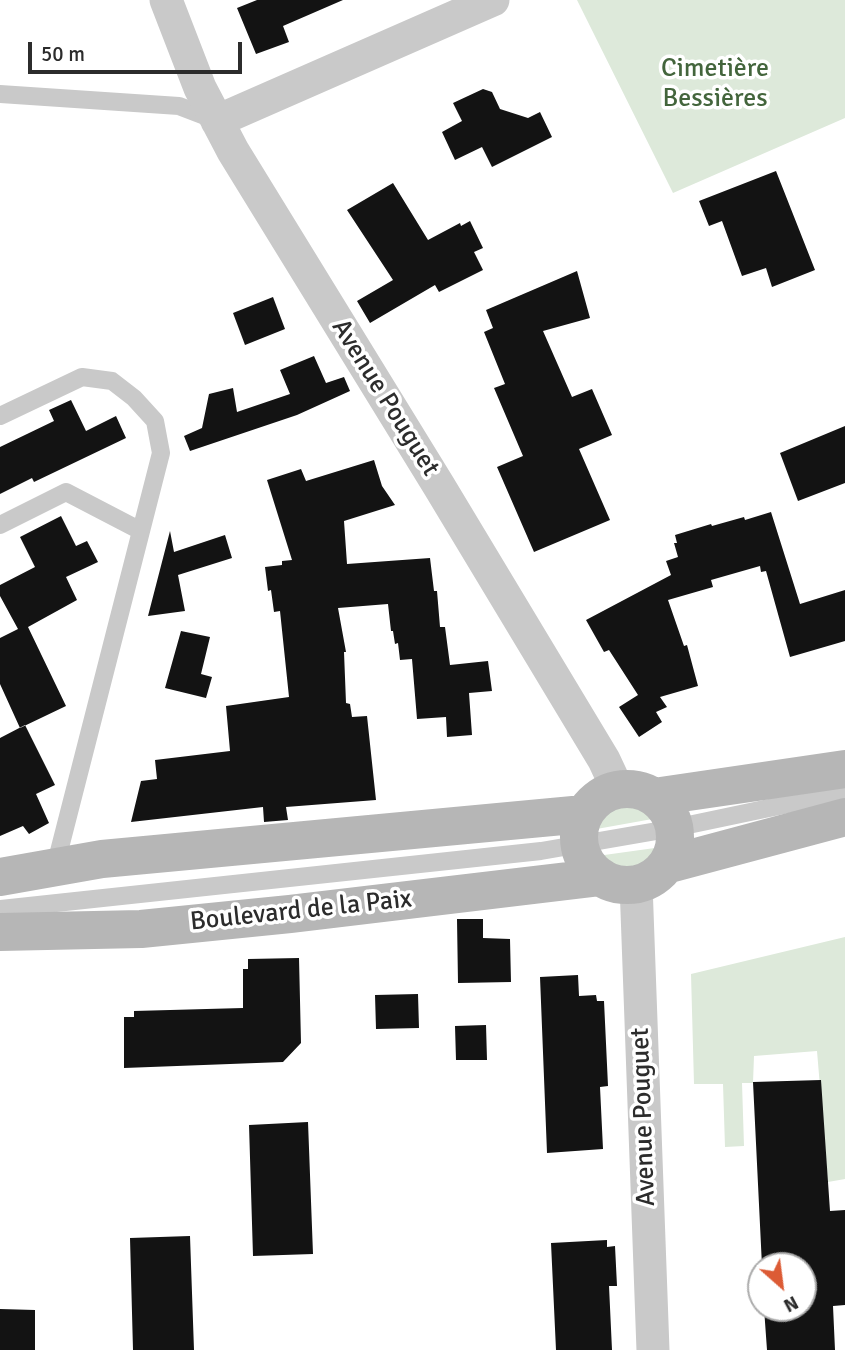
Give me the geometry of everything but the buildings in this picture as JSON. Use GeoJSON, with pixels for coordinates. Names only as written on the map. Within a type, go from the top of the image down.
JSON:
{"type":"FeatureCollection","features":[{"type":"Feature","properties":{"kind":"main road"},"geometry":{"type":"LineString","coordinates":[[636,793],[667,810],[674,828],[672,854],[634,875],[587,864],[582,830],[598,798],[636,793],[845,769]]}},
{"type":"Feature","properties":{"kind":"main road","name":"Boulevard de la Paix"},"geometry":{"type":"LineString","coordinates":[[0,932],[141,929],[290,914],[552,881],[634,875],[845,817]]}},
{"type":"Feature","properties":{"kind":"main road"},"geometry":{"type":"LineString","coordinates":[[0,877],[102,859],[582,830]]}},
{"type":"Feature","properties":{"kind":"street","name":"Avenue Pouguet"},"geometry":{"type":"LineString","coordinates":[[166,0],[200,88],[217,121],[604,760],[636,793]]}},
{"type":"Feature","properties":{"kind":"street"},"geometry":{"type":"LineString","coordinates":[[217,121],[494,0]]}},
{"type":"Feature","properties":{"kind":"street","name":"Avenue Pouguet"},"geometry":{"type":"LineString","coordinates":[[634,875],[653,1350]]}},
{"type":"Feature","properties":{"kind":"lane"},"geometry":{"type":"LineString","coordinates":[[0,94],[179,106],[217,121]]}},
{"type":"Feature","properties":{"kind":"lane"},"geometry":{"type":"LineString","coordinates":[[0,416],[82,377],[112,381],[134,398],[155,421],[161,453],[55,867]]}},
{"type":"Feature","properties":{"kind":"lane"},"geometry":{"type":"LineString","coordinates":[[0,525],[66,492],[141,531]]}},
{"type":"Feature","properties":{"kind":"lane"},"geometry":{"type":"LineString","coordinates":[[0,909],[410,866],[582,830],[674,828],[845,792]]}},
{"type":"Feature","properties":{"kind":"green space","name":"Cimetière Bessières"},"geometry":{"type":"Polygon","coordinates":[[[577,0],[845,0],[845,118],[673,193],[577,0]]]}},
{"type":"Feature","properties":{"kind":"green space"},"geometry":{"type":"Polygon","coordinates":[[[626,799],[638,801],[658,818],[591,830],[596,816],[604,807],[626,799]]]}},
{"type":"Feature","properties":{"kind":"green space"},"geometry":{"type":"Polygon","coordinates":[[[662,847],[654,862],[644,870],[632,873],[620,873],[609,868],[597,856],[662,847]]]}},
{"type":"Feature","properties":{"kind":"green space"},"geometry":{"type":"Polygon","coordinates":[[[845,937],[845,1179],[828,1182],[817,1051],[754,1056],[753,1083],[742,1083],[744,1146],[725,1147],[723,1084],[694,1084],[691,974],[845,937]]]}}]}
